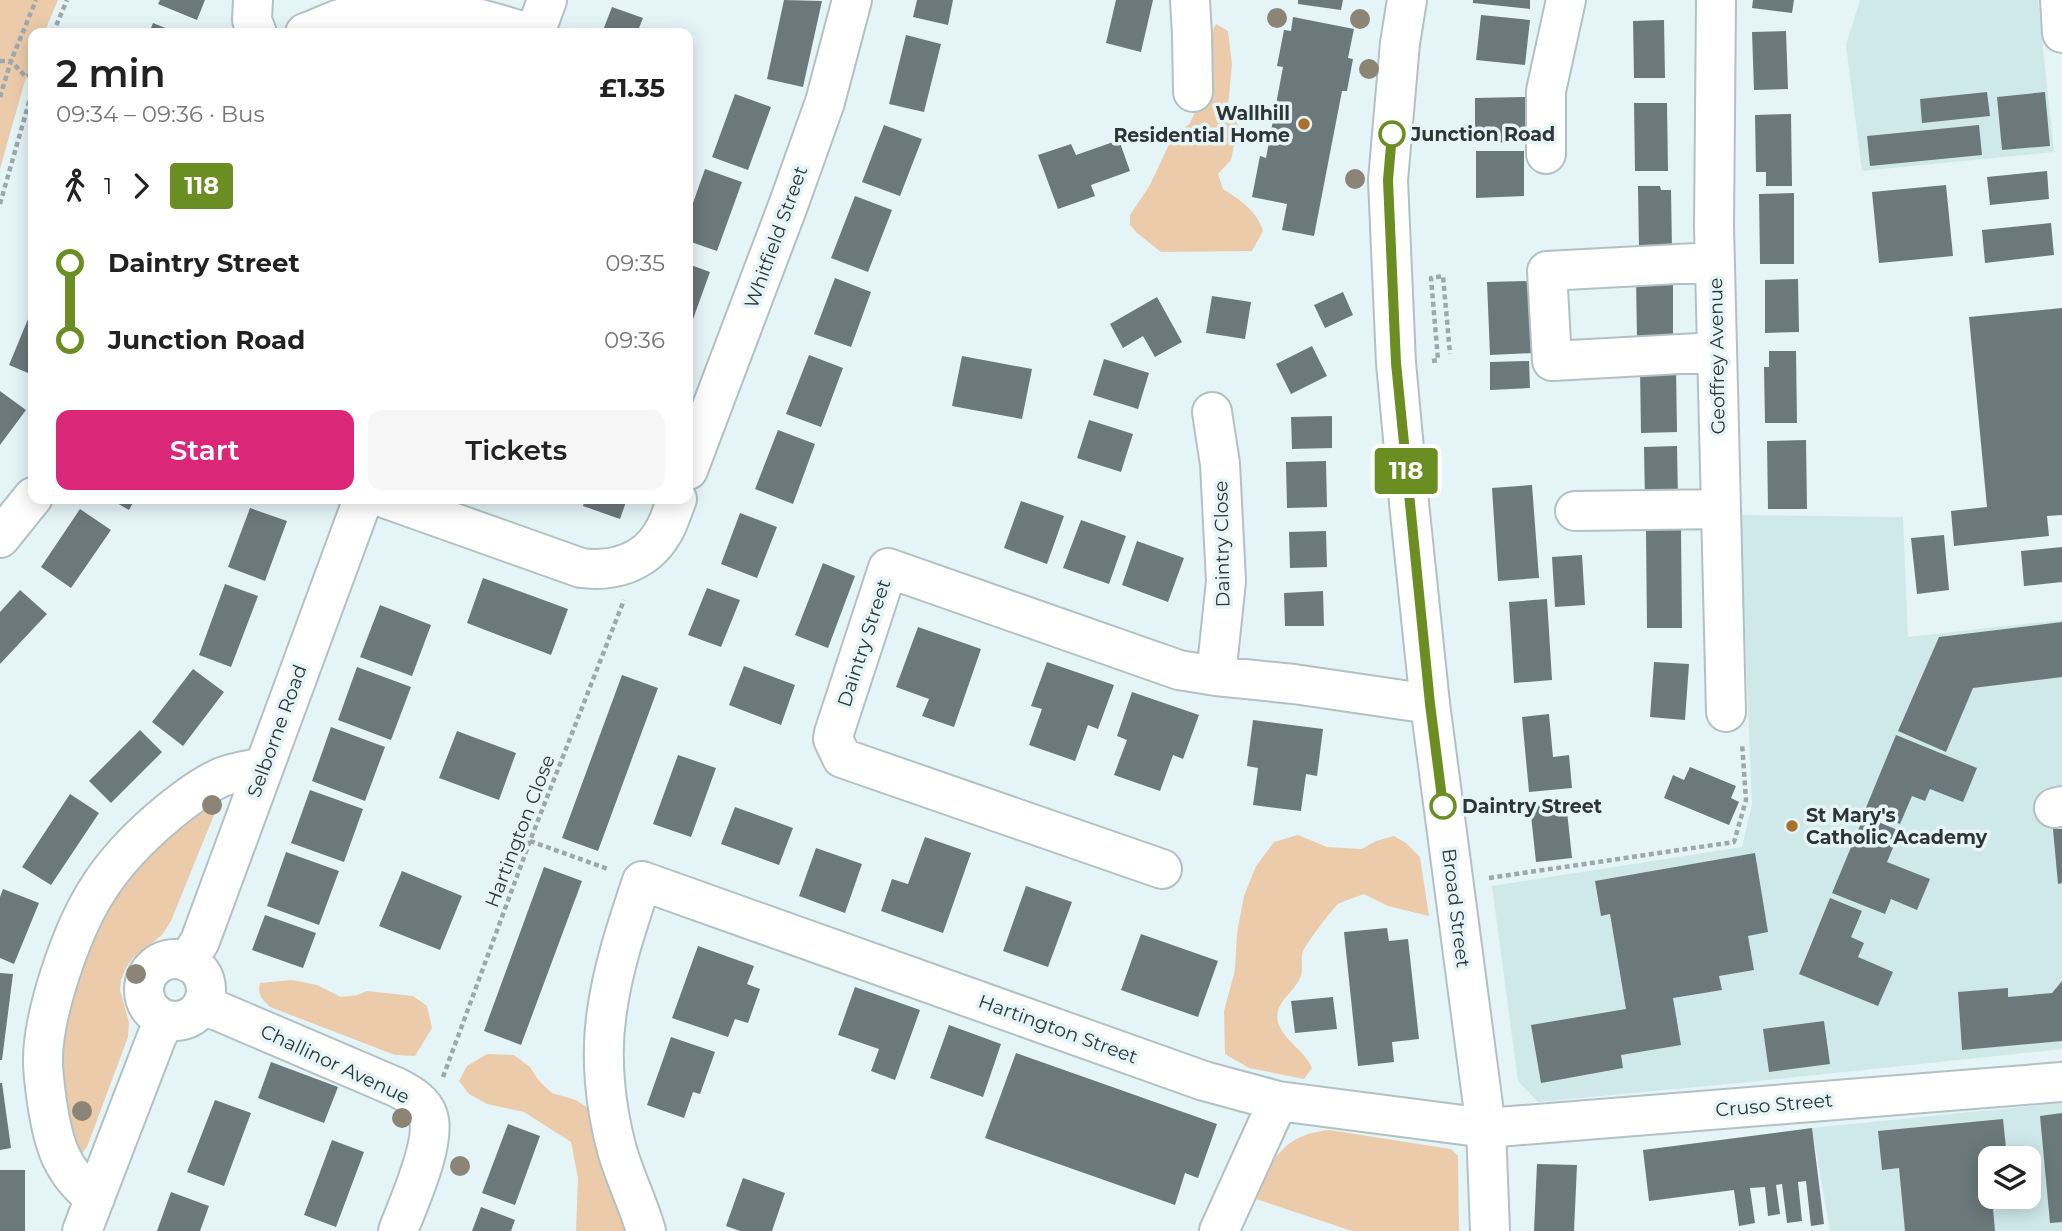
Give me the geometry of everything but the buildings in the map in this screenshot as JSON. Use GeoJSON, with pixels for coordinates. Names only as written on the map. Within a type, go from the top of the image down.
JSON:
{"type":"FeatureCollection","features":[{"type":"Feature","properties":{"kind":"main road"},"geometry":{"type":"LineString","coordinates":[[253,0],[252,20],[255,28]]}},
{"type":"Feature","properties":{"kind":"main road"},"geometry":{"type":"LineString","coordinates":[[537,28],[547,0]]}},
{"type":"Feature","properties":{"kind":"main road","name":"Whitfield Street"},"geometry":{"type":"LineString","coordinates":[[693,457],[825,102],[852,0]]}},
{"type":"Feature","properties":{"kind":"main road"},"geometry":{"type":"LineString","coordinates":[[1190,0],[1193,92]]}},
{"type":"Feature","properties":{"kind":"main road","name":"Broad Street"},"geometry":{"type":"LineString","coordinates":[[1407,0],[1400,43],[1388,180],[1396,363],[1430,704],[1486,1128],[1490,1231]]}},
{"type":"Feature","properties":{"kind":"main road"},"geometry":{"type":"LineString","coordinates":[[1546,154],[1546,90],[1566,0]]}},
{"type":"Feature","properties":{"kind":"main road","name":"Geoffrey Avenue"},"geometry":{"type":"LineString","coordinates":[[1716,0],[1715,262],[1726,712]]}},
{"type":"Feature","properties":{"kind":"main road"},"geometry":{"type":"LineString","coordinates":[[2060,0],[2062,33]]}},
{"type":"Feature","properties":{"kind":"main road"},"geometry":{"type":"LineString","coordinates":[[317,28],[344,17],[399,7],[463,13],[511,28]]}},
{"type":"Feature","properties":{"kind":"main road"},"geometry":{"type":"LineString","coordinates":[[1715,262],[1548,271],[1552,361],[1717,352]]}},
{"type":"Feature","properties":{"kind":"main road","name":"Daintry Close"},"geometry":{"type":"LineString","coordinates":[[1212,412],[1220,464],[1226,581],[1216,676]]}},
{"type":"Feature","properties":{"kind":"main road"},"geometry":{"type":"LineString","coordinates":[[0,538],[28,502]]}},
{"type":"Feature","properties":{"kind":"main road","name":"Selborne Road"},"geometry":{"type":"LineString","coordinates":[[187,962],[200,941],[361,504]]}},
{"type":"Feature","properties":{"kind":"main road"},"geometry":{"type":"LineString","coordinates":[[401,504],[581,568],[608,569],[641,557],[661,536],[675,504]]}},
{"type":"Feature","properties":{"kind":"main road"},"geometry":{"type":"LineString","coordinates":[[1575,511],[1720,509]]}},
{"type":"Feature","properties":{"kind":"main road","name":"Daintry Street"},"geometry":{"type":"LineString","coordinates":[[1162,869],[842,758],[833,740],[834,733],[888,568],[1168,666],[1216,676],[1294,684],[1430,704]]}},
{"type":"Feature","properties":{"kind":"main road"},"geometry":{"type":"LineString","coordinates":[[88,1214],[79,1186],[62,1162],[51,1132],[43,1059],[49,1015],[62,968],[76,932],[94,894],[152,826],[189,796],[223,777],[264,767]]}},
{"type":"Feature","properties":{"kind":"main road"},"geometry":{"type":"LineString","coordinates":[[642,881],[624,937],[607,1010],[604,1046],[609,1110],[617,1148],[646,1231]]}},
{"type":"Feature","properties":{"kind":"main road","name":"Hartington Street"},"geometry":{"type":"LineString","coordinates":[[642,881],[1204,1081],[1278,1101],[1486,1128]]}},
{"type":"Feature","properties":{"kind":"main road"},"geometry":{"type":"LineString","coordinates":[[169,960],[187,962],[200,972],[205,982],[205,998],[194,1016],[184,1020],[166,1020],[155,1014],[145,998],[147,977],[159,965],[169,960]]}},
{"type":"Feature","properties":{"kind":"main road","name":"Challinor Avenue"},"geometry":{"type":"LineString","coordinates":[[202,1006],[396,1087],[409,1094],[423,1107],[429,1116],[429,1146],[398,1231]]}},
{"type":"Feature","properties":{"kind":"main road"},"geometry":{"type":"LineString","coordinates":[[88,1214],[157,1036],[166,1020]]}},
{"type":"Feature","properties":{"kind":"main road","name":"Cruso Street"},"geometry":{"type":"LineString","coordinates":[[1486,1128],[2062,1082]]}},
{"type":"Feature","properties":{"kind":"main road"},"geometry":{"type":"LineString","coordinates":[[1219,1231],[1278,1101]]}},
{"type":"Feature","properties":{"kind":"path"},"geometry":{"type":"LineString","coordinates":[[0,97],[11,61],[36,0]]}},
{"type":"Feature","properties":{"kind":"path"},"geometry":{"type":"LineString","coordinates":[[55,28],[66,0]]}},
{"type":"Feature","properties":{"kind":"path"},"geometry":{"type":"LineString","coordinates":[[0,61],[11,61],[26,77],[28,76]]}},
{"type":"Feature","properties":{"kind":"path"},"geometry":{"type":"LineString","coordinates":[[0,204],[28,106]]}},
{"type":"Feature","properties":{"kind":"path"},"geometry":{"type":"LineString","coordinates":[[1438,360],[1431,278],[1443,276],[1450,354]]}},
{"type":"Feature","properties":{"kind":"path","name":"Hartington Close"},"geometry":{"type":"LineString","coordinates":[[429,1116],[530,841],[641,557]]}},
{"type":"Feature","properties":{"kind":"path"},"geometry":{"type":"LineString","coordinates":[[1453,883],[1734,842],[1746,800],[1741,735],[1726,712]]}},
{"type":"Feature","properties":{"kind":"path"},"geometry":{"type":"LineString","coordinates":[[530,841],[642,881]]}},
{"type":"Feature","properties":{"kind":"shaded area"},"geometry":{"type":"Polygon","coordinates":[[[0,0],[58,0],[46,28],[28,28],[28,72],[0,169],[0,0]]]}},
{"type":"Feature","properties":{"kind":"shaded area"},"geometry":{"type":"Polygon","coordinates":[[[1860,0],[2038,0],[2054,152],[1862,171],[1846,45],[1860,0]]]}},
{"type":"Feature","properties":{"kind":"shaded area"},"geometry":{"type":"Polygon","coordinates":[[[1216,24],[1228,31],[1232,64],[1228,107],[1238,125],[1231,160],[1218,174],[1223,189],[1252,212],[1263,231],[1252,251],[1161,252],[1130,225],[1130,215],[1150,185],[1171,140],[1190,123],[1206,88],[1206,44],[1216,24]]]}},
{"type":"Feature","properties":{"kind":"shaded area"},"geometry":{"type":"Polygon","coordinates":[[[1740,515],[1903,517],[1908,637],[2062,620],[2062,1049],[1538,1102],[1518,1081],[1492,886],[1742,847],[1752,804],[1740,515]]]}},
{"type":"Feature","properties":{"kind":"shaded area"},"geometry":{"type":"Polygon","coordinates":[[[215,798],[214,815],[171,921],[162,935],[133,958],[121,980],[120,990],[129,1022],[128,1037],[87,1147],[81,1154],[72,1152],[59,1069],[70,977],[140,853],[215,798]]]}},
{"type":"Feature","properties":{"kind":"shaded area"},"geometry":{"type":"Polygon","coordinates":[[[1298,835],[1327,847],[1362,849],[1376,841],[1394,836],[1406,843],[1420,857],[1429,916],[1388,906],[1364,894],[1338,904],[1325,919],[1305,948],[1300,978],[1280,1006],[1277,1018],[1282,1031],[1312,1068],[1304,1079],[1249,1068],[1225,1054],[1224,1011],[1235,970],[1237,933],[1244,896],[1256,866],[1274,842],[1298,835]]]}},
{"type":"Feature","properties":{"kind":"shaded area"},"geometry":{"type":"Polygon","coordinates":[[[292,980],[317,985],[341,997],[367,991],[413,996],[427,1006],[432,1028],[415,1056],[395,1055],[270,1007],[261,996],[260,983],[292,980]]]}},
{"type":"Feature","properties":{"kind":"shaded area"},"geometry":{"type":"Polygon","coordinates":[[[487,1054],[514,1055],[530,1067],[539,1081],[552,1093],[576,1100],[601,1117],[634,1231],[576,1231],[578,1178],[571,1142],[524,1112],[487,1104],[469,1094],[459,1081],[467,1066],[487,1054]]]}},
{"type":"Feature","properties":{"kind":"shaded area"},"geometry":{"type":"Polygon","coordinates":[[[2062,1103],[2062,1231],[1830,1231],[1812,1128],[2062,1103]]]}},
{"type":"Feature","properties":{"kind":"shaded area"},"geometry":{"type":"Polygon","coordinates":[[[1329,1130],[1451,1149],[1458,1156],[1459,1231],[1352,1231],[1256,1199],[1274,1161],[1289,1143],[1300,1137],[1329,1130]]]}},
{"type":"Feature","properties":{"kind":"bus line","name":"118"},"geometry":{"type":"LineString","coordinates":[[1392,134],[1388,180],[1396,363],[1430,704],[1443,806]]}},
{"type":"Feature","properties":{"kind":"place","name":"Wallhill Residential Home"},"geometry":{"type":"Point","coordinates":[1304,124]}},
{"type":"Feature","properties":{"kind":"place","name":"Junction Road"},"geometry":{"type":"Point","coordinates":[1392,134]}},
{"type":"Feature","properties":{"kind":"place","name":"Daintry Street"},"geometry":{"type":"Point","coordinates":[1443,806]}},
{"type":"Feature","properties":{"kind":"place","name":"St Mary's Catholic Academy"},"geometry":{"type":"Point","coordinates":[1792,826]}}]}
